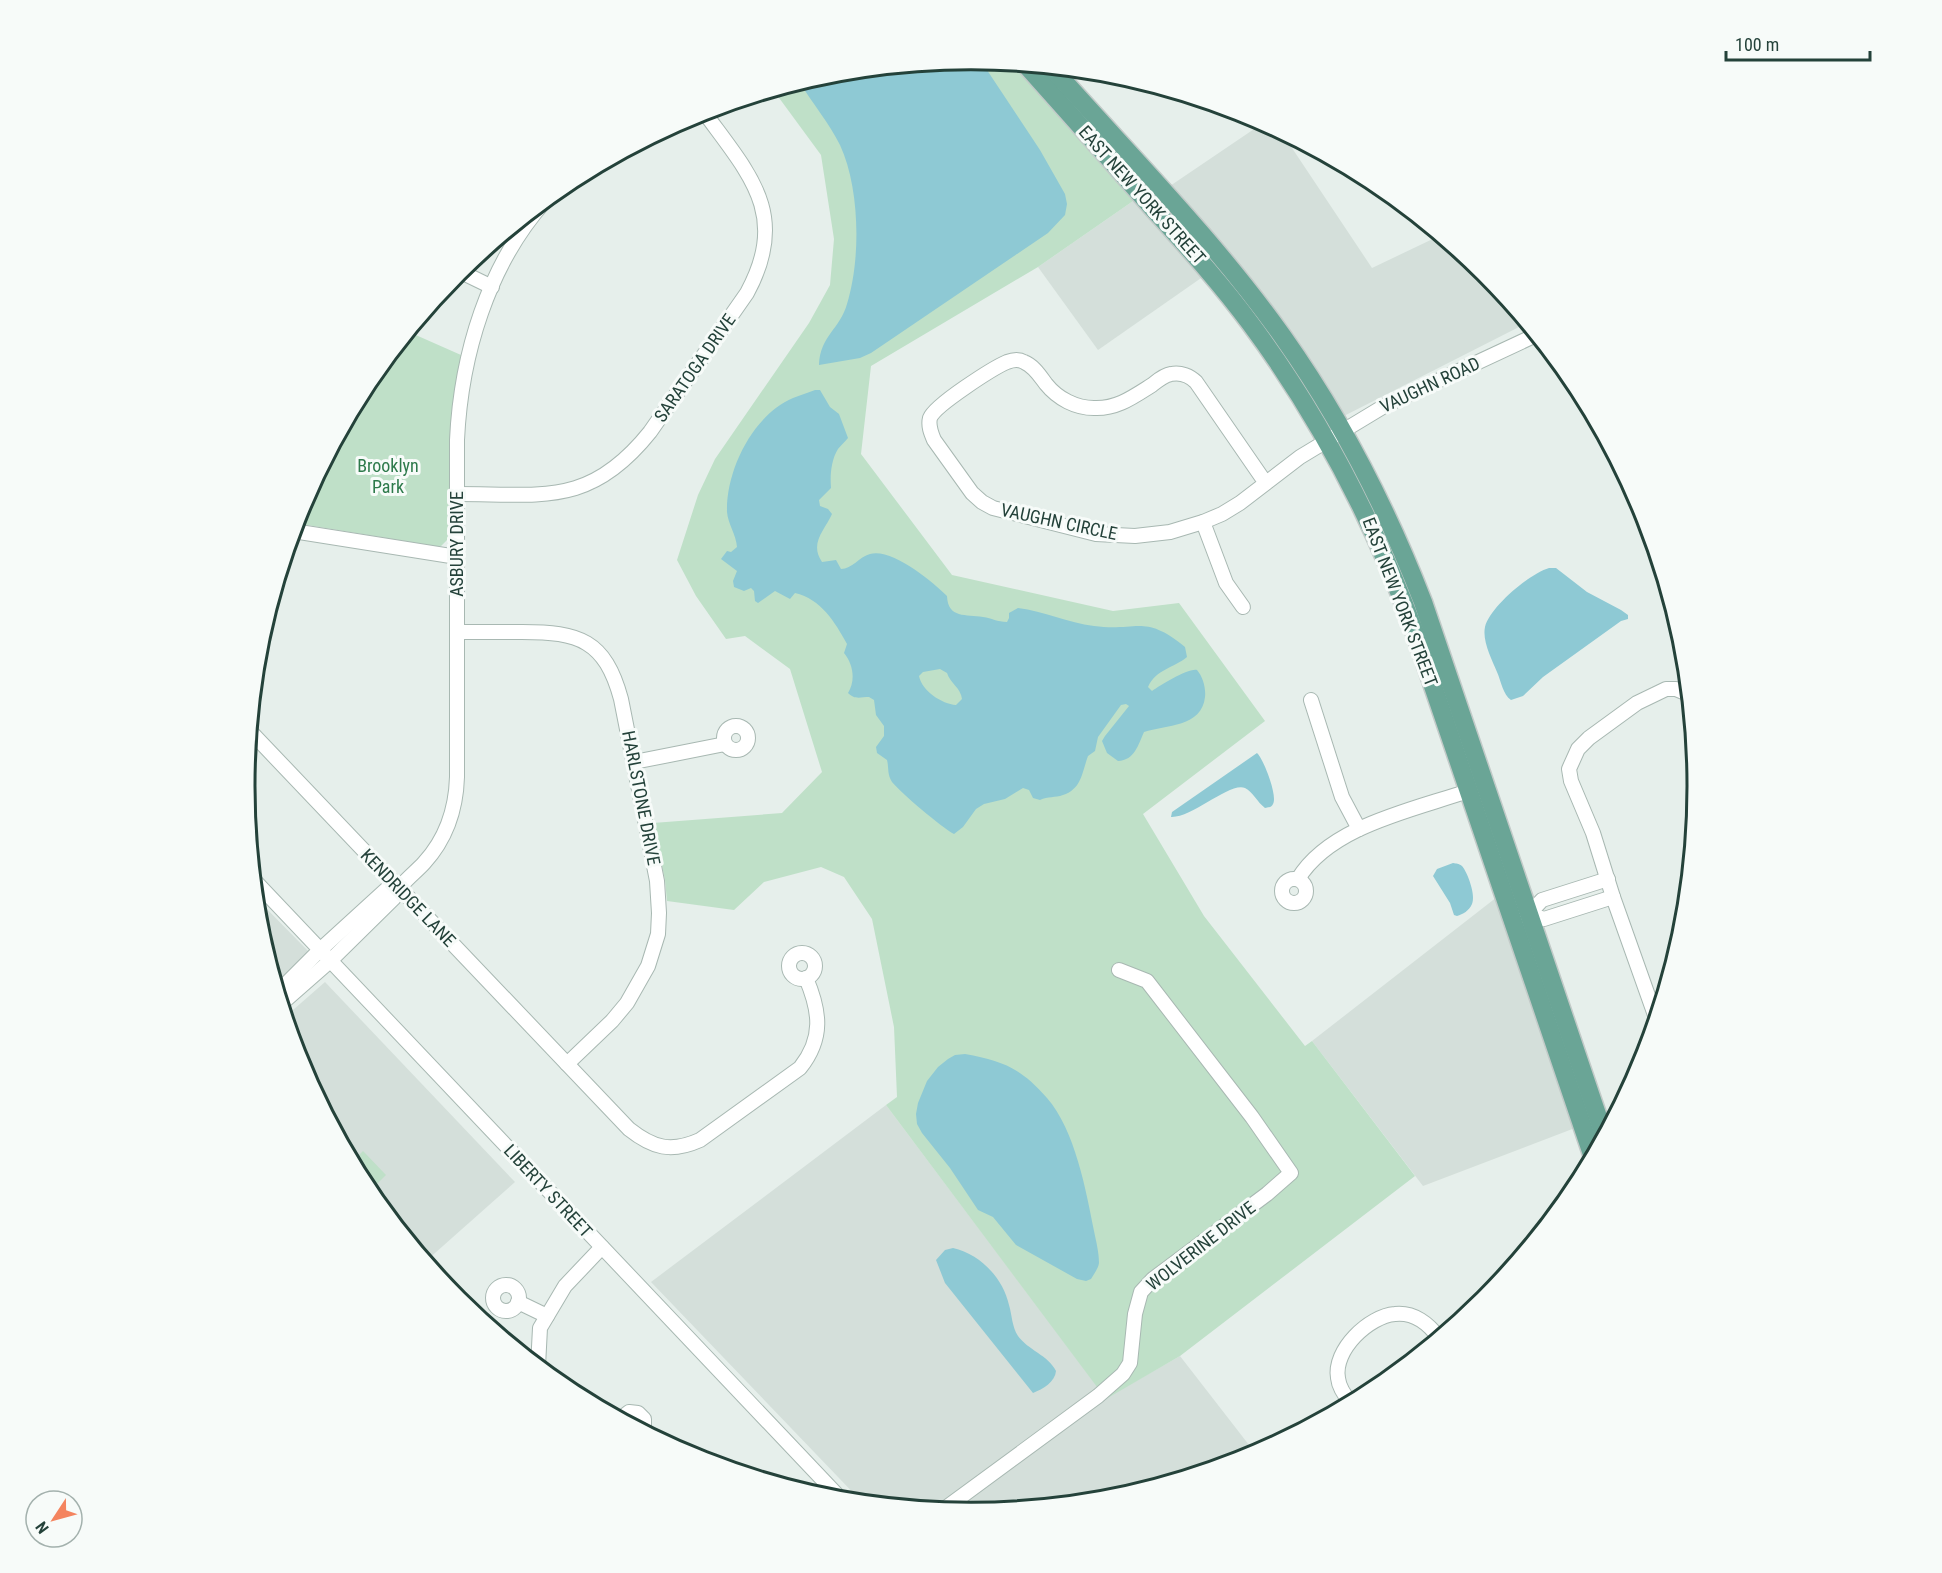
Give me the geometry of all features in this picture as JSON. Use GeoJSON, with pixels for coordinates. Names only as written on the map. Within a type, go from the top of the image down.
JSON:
{"type":"FeatureCollection","features":[{"type":"Feature","properties":{"kind":"main road","name":"EAST NEW YORK STREET"},"geometry":{"type":"LineString","coordinates":[[1034,74],[1226,292],[1335,436],[1390,522],[1423,602],[1590,1147]]}},
{"type":"Feature","properties":{"kind":"main road","name":"EAST NEW YORK STREET"},"geometry":{"type":"LineString","coordinates":[[1060,77],[1238,277],[1299,360],[1335,436],[1355,492],[1396,584],[1468,791],[1520,917],[1601,1126]]}},
{"type":"Feature","properties":{"kind":"street","name":"SARATOGA DRIVE"},"geometry":{"type":"LineString","coordinates":[[457,494],[552,494],[581,488],[612,471],[633,453],[650,432],[747,293],[756,277],[765,248],[763,208],[749,174],[710,120]]}},
{"type":"Feature","properties":{"kind":"street","name":"ASBURY DRIVE"},"geometry":{"type":"LineString","coordinates":[[287,999],[330,961],[394,898],[399,888],[438,846],[452,816],[457,777],[457,440],[460,395],[474,337],[492,287],[511,249],[530,222]]}},
{"type":"Feature","properties":{"kind":"street"},"geometry":{"type":"LineString","coordinates":[[469,276],[492,287]]}},
{"type":"Feature","properties":{"kind":"street","name":"VAUGHN ROAD"},"geometry":{"type":"LineString","coordinates":[[1335,436],[1386,405],[1529,338]]}},
{"type":"Feature","properties":{"kind":"street","name":"VAUGHN CIRCLE"},"geometry":{"type":"LineString","coordinates":[[1265,482],[1196,382],[1183,374],[1172,373],[1112,407],[1087,408],[1060,397],[1025,362],[1009,361],[942,404],[930,420],[930,430],[934,440],[972,493],[993,508],[1113,536],[1170,532],[1203,522],[1240,503],[1300,457],[1335,436]]}},
{"type":"Feature","properties":{"kind":"street"},"geometry":{"type":"LineString","coordinates":[[1203,522],[1226,583],[1243,606]]}},
{"type":"Feature","properties":{"kind":"street"},"geometry":{"type":"LineString","coordinates":[[302,532],[457,557]]}},
{"type":"Feature","properties":{"kind":"street","name":"HARLSTONE DRIVE"},"geometry":{"type":"LineString","coordinates":[[458,632],[555,632],[572,636],[595,648],[605,659],[617,683],[659,894],[658,934],[648,966],[627,1004],[567,1064]]}},
{"type":"Feature","properties":{"kind":"street"},"geometry":{"type":"LineString","coordinates":[[1652,1007],[1593,833],[1571,781],[1569,770],[1578,749],[1588,738],[1637,703],[1666,689],[1681,691]]}},
{"type":"Feature","properties":{"kind":"street"},"geometry":{"type":"LineString","coordinates":[[1311,700],[1342,797],[1359,829]]}},
{"type":"Feature","properties":{"kind":"street","name":"KENDRIDGE LANE"},"geometry":{"type":"LineString","coordinates":[[257,739],[628,1129],[665,1148],[691,1145],[710,1135],[793,1074],[806,1061],[816,1041],[817,1026],[814,999],[806,978]]}},
{"type":"Feature","properties":{"kind":"street"},"geometry":{"type":"LineString","coordinates":[[634,762],[725,744]]}},
{"type":"Feature","properties":{"kind":"street"},"geometry":{"type":"LineString","coordinates":[[1298,879],[1318,855],[1359,829],[1468,791]]}},
{"type":"Feature","properties":{"kind":"street"},"geometry":{"type":"LineString","coordinates":[[1520,917],[1542,900],[1608,879]]}},
{"type":"Feature","properties":{"kind":"street","name":"ASBURY DRIVE"},"geometry":{"type":"LineString","coordinates":[[284,986],[388,888],[399,888]]}},
{"type":"Feature","properties":{"kind":"street","name":"LIBERTY STREET"},"geometry":{"type":"LineString","coordinates":[[263,889],[832,1489]]}},
{"type":"Feature","properties":{"kind":"street"},"geometry":{"type":"LineString","coordinates":[[1520,917],[1544,919],[1613,897]]}},
{"type":"Feature","properties":{"kind":"street","name":"WOLVERINE DRIVE"},"geometry":{"type":"LineString","coordinates":[[954,1502],[1098,1396],[1123,1374],[1130,1363],[1135,1314],[1141,1292],[1153,1279],[1267,1194],[1291,1173],[1252,1117],[1147,981],[1119,970]]}},
{"type":"Feature","properties":{"kind":"street"},"geometry":{"type":"LineString","coordinates":[[538,1357],[540,1328],[565,1286],[602,1247]]}},
{"type":"Feature","properties":{"kind":"street"},"geometry":{"type":"LineString","coordinates":[[518,1302],[547,1316]]}},
{"type":"Feature","properties":{"kind":"street"},"geometry":{"type":"LineString","coordinates":[[1346,1396],[1338,1378],[1337,1368],[1340,1356],[1345,1346],[1371,1324],[1383,1317],[1396,1314],[1408,1315],[1427,1324],[1434,1332]]}},
{"type":"Feature","properties":{"kind":"street"},"geometry":{"type":"LineString","coordinates":[[626,1414],[629,1412],[638,1413],[644,1419],[644,1424]]}},
{"type":"Feature","properties":{"kind":"shaded area"},"geometry":{"type":"Polygon","coordinates":[[[1254,129],[1290,145],[1372,268],[1432,239],[1477,280],[1519,327],[1338,419],[1167,188],[1254,129]]]}},
{"type":"Feature","properties":{"kind":"shaded area"},"geometry":{"type":"Polygon","coordinates":[[[1136,199],[1204,276],[1098,350],[1038,267],[1136,199]]]}},
{"type":"Feature","properties":{"kind":"shaded area"},"geometry":{"type":"Polygon","coordinates":[[[1497,897],[1575,1128],[1423,1186],[1312,1041],[1497,897]]]}},
{"type":"Feature","properties":{"kind":"shaded area"},"geometry":{"type":"Polygon","coordinates":[[[266,908],[312,955],[283,984],[266,908]]]}},
{"type":"Feature","properties":{"kind":"shaded area"},"geometry":{"type":"Polygon","coordinates":[[[325,982],[515,1182],[431,1257],[403,1222],[351,1144],[310,1061],[291,1011],[325,982]]]}},
{"type":"Feature","properties":{"kind":"shaded area"},"geometry":{"type":"Polygon","coordinates":[[[886,1105],[1106,1398],[1180,1356],[1250,1446],[1201,1465],[1156,1478],[1111,1489],[1064,1496],[1018,1501],[971,1502],[924,1501],[853,1492],[651,1282],[886,1105]]]}},
{"type":"Feature","properties":{"kind":"green space"},"geometry":{"type":"Polygon","coordinates":[[[971,70],[1025,73],[1136,199],[1038,267],[871,366],[861,454],[952,575],[1113,611],[1179,603],[1265,721],[1143,814],[1204,916],[1305,1046],[1312,1041],[1415,1176],[1180,1356],[1106,1399],[886,1105],[897,1097],[894,1027],[872,919],[844,877],[821,867],[764,882],[734,910],[667,901],[653,823],[782,813],[822,772],[790,669],[745,636],[726,639],[696,596],[677,560],[698,495],[715,459],[809,323],[830,285],[834,239],[821,155],[779,97],[831,84],[924,72],[971,70]]]}},
{"type":"Feature","properties":{"kind":"green space","name":"Brooklyn Park"},"geometry":{"type":"Polygon","coordinates":[[[416,335],[461,355],[450,432],[451,528],[447,540],[441,546],[305,525],[329,470],[351,428],[376,389],[416,335]]]}},
{"type":"Feature","properties":{"kind":"green space"},"geometry":{"type":"Polygon","coordinates":[[[363,1151],[386,1175],[376,1185],[376,1184],[358,1156],[363,1151]]]}},
{"type":"Feature","properties":{"kind":"water"},"geometry":{"type":"Polygon","coordinates":[[[987,71],[1040,150],[1065,194],[1067,204],[1065,215],[1048,233],[871,353],[860,358],[819,365],[826,340],[844,313],[855,266],[856,224],[852,182],[847,162],[831,129],[805,90],[831,84],[924,72],[987,71]]]}},
{"type":"Feature","properties":{"kind":"water"},"geometry":{"type":"Polygon","coordinates":[[[815,390],[820,390],[830,407],[839,414],[848,438],[838,449],[834,458],[831,488],[819,500],[820,506],[828,509],[832,514],[819,537],[817,549],[822,562],[836,560],[841,569],[849,567],[870,554],[879,553],[889,556],[911,567],[932,582],[947,596],[951,609],[959,614],[1007,622],[1009,613],[1018,608],[1084,624],[1109,627],[1140,626],[1160,630],[1185,647],[1187,657],[1160,672],[1148,687],[1152,691],[1181,674],[1197,670],[1202,679],[1205,697],[1197,714],[1182,723],[1144,732],[1132,755],[1118,761],[1107,753],[1102,741],[1129,706],[1121,705],[1098,737],[1095,751],[1088,756],[1078,784],[1069,792],[1040,800],[1033,798],[1029,790],[1023,788],[1005,799],[984,804],[976,809],[963,827],[954,834],[922,810],[892,782],[887,760],[877,753],[876,747],[884,736],[884,726],[876,715],[874,700],[869,697],[855,697],[848,693],[853,678],[850,662],[844,653],[847,644],[826,612],[812,600],[795,593],[790,599],[775,591],[758,603],[755,601],[754,591],[751,588],[744,591],[734,587],[733,581],[737,571],[721,559],[727,551],[731,552],[737,547],[727,512],[728,496],[731,479],[745,446],[754,430],[779,406],[815,390]],[[940,669],[923,672],[919,676],[924,687],[933,696],[956,705],[962,699],[961,695],[947,673],[940,669]]]}},
{"type":"Feature","properties":{"kind":"water"},"geometry":{"type":"Polygon","coordinates":[[[1549,568],[1556,568],[1587,592],[1621,610],[1628,615],[1628,619],[1621,621],[1543,677],[1523,696],[1511,700],[1504,691],[1488,650],[1485,627],[1494,610],[1511,592],[1531,577],[1549,568]]]}},
{"type":"Feature","properties":{"kind":"water"},"geometry":{"type":"Polygon","coordinates":[[[1257,753],[1272,786],[1274,800],[1271,806],[1265,808],[1248,790],[1238,788],[1190,812],[1171,817],[1172,812],[1257,753]]]}},
{"type":"Feature","properties":{"kind":"water"},"geometry":{"type":"Polygon","coordinates":[[[1453,863],[1461,865],[1464,869],[1473,896],[1469,909],[1457,916],[1454,915],[1450,903],[1433,876],[1437,869],[1453,863]]]}},
{"type":"Feature","properties":{"kind":"water"},"geometry":{"type":"Polygon","coordinates":[[[965,1054],[1011,1067],[1029,1079],[1057,1111],[1078,1161],[1091,1215],[1099,1263],[1091,1279],[1086,1281],[1077,1279],[1016,1245],[993,1217],[978,1210],[950,1168],[922,1133],[917,1124],[916,1114],[927,1081],[948,1059],[955,1055],[965,1054]]]}},
{"type":"Feature","properties":{"kind":"water"},"geometry":{"type":"Polygon","coordinates":[[[953,1248],[981,1262],[1002,1286],[1018,1336],[1048,1361],[1056,1371],[1051,1382],[1044,1387],[1033,1393],[945,1283],[936,1260],[945,1250],[953,1248]]]}}]}
